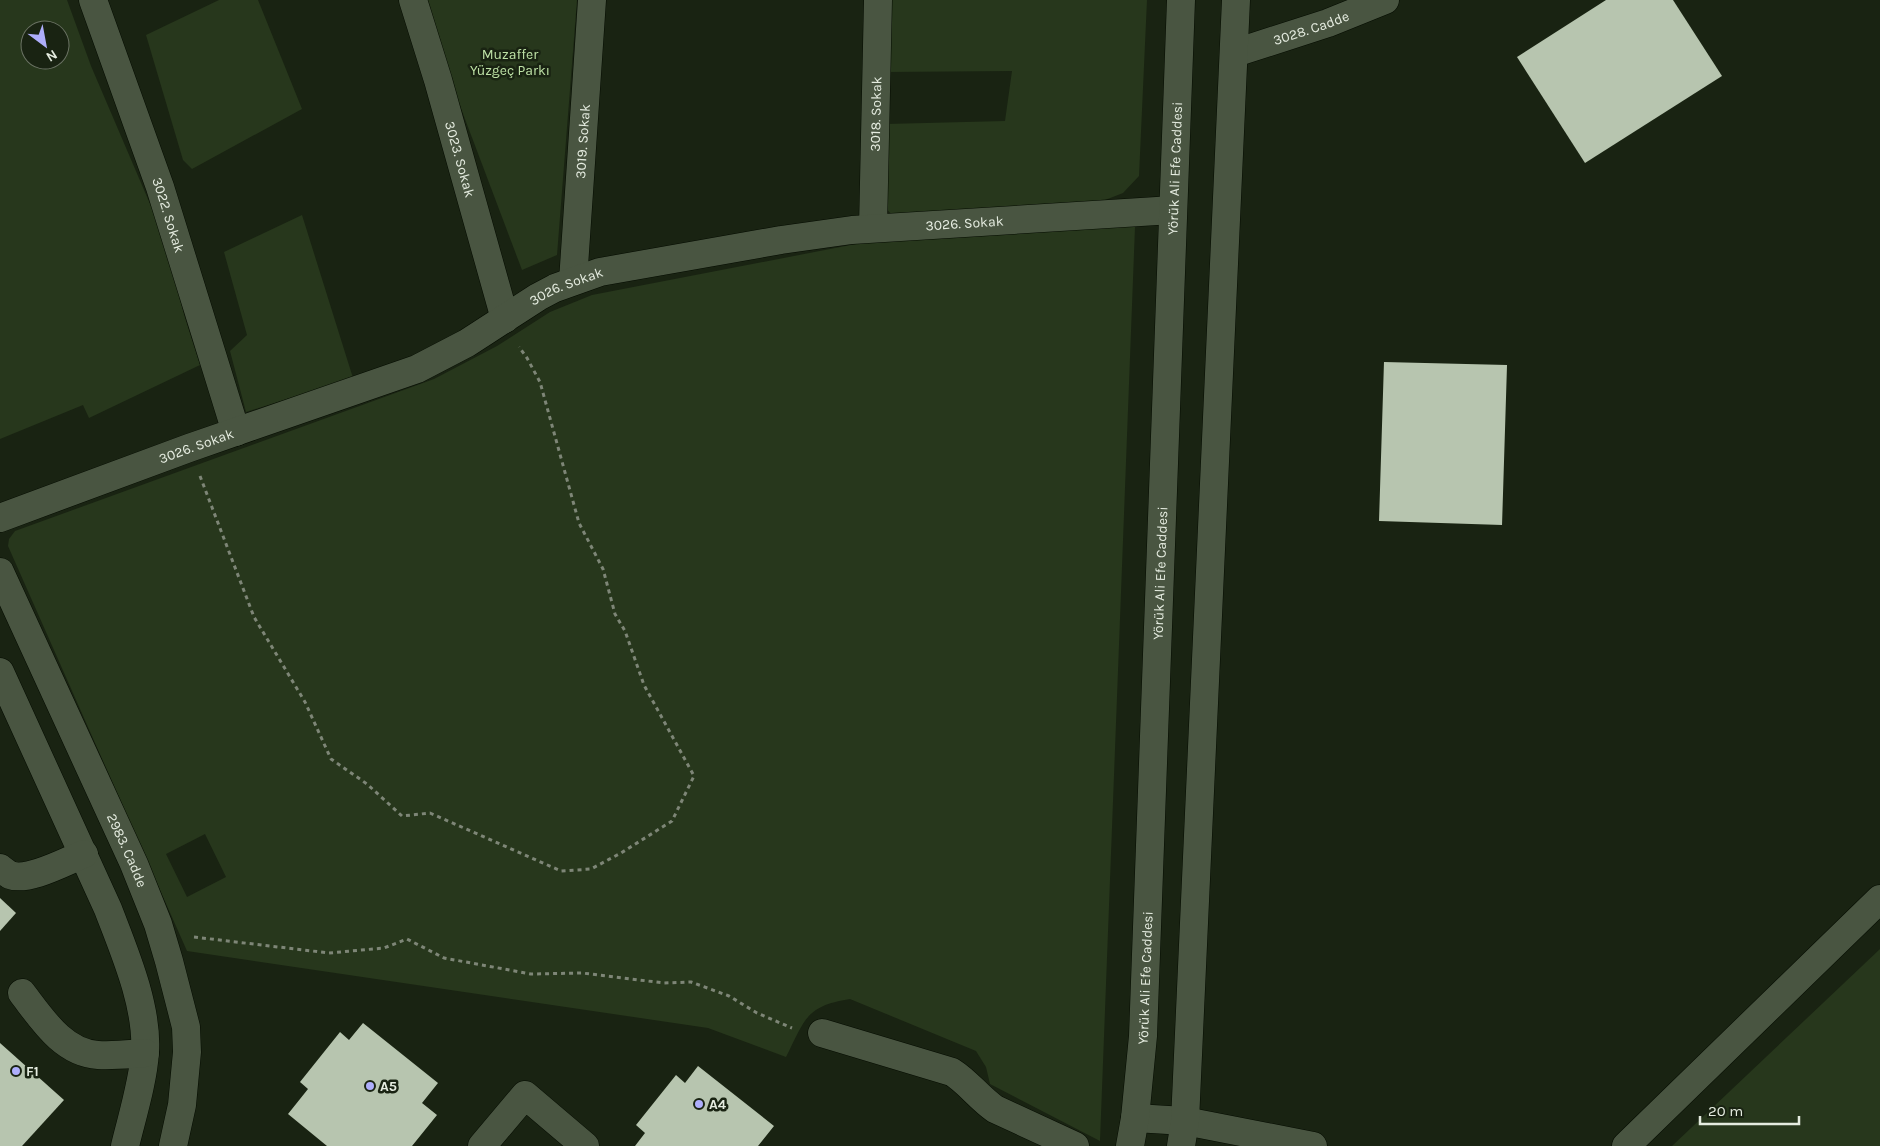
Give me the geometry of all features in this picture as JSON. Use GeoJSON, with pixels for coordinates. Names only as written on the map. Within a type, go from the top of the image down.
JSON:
{"type":"FeatureCollection","features":[{"type":"Feature","properties":{"kind":"street","name":"3022. Sokak"},"geometry":{"type":"LineString","coordinates":[[93,0],[160,187],[236,432]]}},
{"type":"Feature","properties":{"kind":"street","name":"3023. Sokak"},"geometry":{"type":"LineString","coordinates":[[413,0],[438,80],[500,323]]}},
{"type":"Feature","properties":{"kind":"street","name":"3019. Sokak"},"geometry":{"type":"LineString","coordinates":[[573,282],[592,0]]}},
{"type":"Feature","properties":{"kind":"street","name":"3018. Sokak"},"geometry":{"type":"LineString","coordinates":[[873,228],[878,0]]}},
{"type":"Feature","properties":{"kind":"street","name":"Yörük Ali Efe Caddesi"},"geometry":{"type":"LineString","coordinates":[[1130,1146],[1144,1036],[1181,0]]}},
{"type":"Feature","properties":{"kind":"street"},"geometry":{"type":"LineString","coordinates":[[1183,1133],[1236,0]]}},
{"type":"Feature","properties":{"kind":"street","name":"3028. Cadde"},"geometry":{"type":"LineString","coordinates":[[1235,53],[1328,23],[1385,0]]}},
{"type":"Feature","properties":{"kind":"street","name":"3026. Sokak"},"geometry":{"type":"LineString","coordinates":[[0,518],[189,448],[417,369],[442,358],[500,323],[538,297],[600,272],[796,238],[873,228],[1172,210]]}},
{"type":"Feature","properties":{"kind":"street","name":"2983. Cadde"},"geometry":{"type":"LineString","coordinates":[[0,572],[134,864],[158,924],[181,1003],[186,1027],[188,1052],[182,1105],[173,1146]]}},
{"type":"Feature","properties":{"kind":"street"},"geometry":{"type":"LineString","coordinates":[[1,676],[84,854],[120,940],[136,991],[143,1019],[145,1053],[125,1146]]}},
{"type":"Feature","properties":{"kind":"street"},"geometry":{"type":"LineString","coordinates":[[0,868],[12,876],[28,875],[84,854]]}},
{"type":"Feature","properties":{"kind":"street"},"geometry":{"type":"LineString","coordinates":[[1626,1146],[1880,899]]}},
{"type":"Feature","properties":{"kind":"street"},"geometry":{"type":"LineString","coordinates":[[22,993],[48,1027],[61,1039],[78,1050],[98,1055],[145,1053]]}},
{"type":"Feature","properties":{"kind":"street"},"geometry":{"type":"LineString","coordinates":[[143,1019],[181,1003]]}},
{"type":"Feature","properties":{"kind":"street"},"geometry":{"type":"LineString","coordinates":[[822,1034],[952,1072],[964,1079],[984,1102],[995,1109],[1075,1146]]}},
{"type":"Feature","properties":{"kind":"street"},"geometry":{"type":"LineString","coordinates":[[482,1146],[525,1095],[585,1146]]}},
{"type":"Feature","properties":{"kind":"street"},"geometry":{"type":"LineString","coordinates":[[1135,1118],[1183,1133],[1313,1146]]}},
{"type":"Feature","properties":{"kind":"path"},"geometry":{"type":"LineString","coordinates":[[189,448],[254,617],[305,702],[331,758],[367,784],[402,816],[430,813],[561,871],[591,869],[621,853],[672,821],[694,776],[644,685],[625,630],[615,614],[603,569],[579,523],[540,382],[527,358],[500,323]]}},
{"type":"Feature","properties":{"kind":"path"},"geometry":{"type":"LineString","coordinates":[[158,924],[178,934],[198,938],[329,953],[384,948],[407,939],[444,958],[531,974],[582,973],[664,983],[690,982],[729,996],[757,1014],[799,1032],[822,1034]]}},
{"type":"Feature","properties":{"kind":"green space"},"geometry":{"type":"Polygon","coordinates":[[[0,0],[67,0],[91,66],[162,232],[185,318],[200,365],[89,418],[83,405],[0,439],[0,0]]]}},
{"type":"Feature","properties":{"kind":"green space"},"geometry":{"type":"Polygon","coordinates":[[[219,0],[258,0],[302,109],[192,169],[183,160],[146,35],[219,0]]]}},
{"type":"Feature","properties":{"kind":"green space","name":"Muzaffer Yüzgeç Parkı"},"geometry":{"type":"Polygon","coordinates":[[[427,0],[577,0],[557,255],[522,270],[448,74],[427,0]]]}},
{"type":"Feature","properties":{"kind":"green space"},"geometry":{"type":"Polygon","coordinates":[[[890,0],[1147,0],[1139,176],[1123,193],[1100,202],[892,215],[884,206],[886,124],[1005,121],[1012,71],[885,72],[890,0]]]}},
{"type":"Feature","properties":{"kind":"green space"},"geometry":{"type":"Polygon","coordinates":[[[302,215],[353,378],[246,412],[230,351],[247,335],[224,252],[302,215]]]}},
{"type":"Feature","properties":{"kind":"green space"},"geometry":{"type":"Polygon","coordinates":[[[1126,221],[1135,227],[1100,1141],[990,1084],[986,1067],[976,1051],[850,999],[824,1006],[808,1017],[786,1057],[708,1028],[187,951],[8,546],[9,539],[15,531],[434,379],[497,346],[550,312],[592,295],[887,238],[1126,221]],[[205,834],[166,854],[187,897],[226,877],[205,834]]]}},
{"type":"Feature","properties":{"kind":"green space"},"geometry":{"type":"Polygon","coordinates":[[[1880,949],[1880,1146],[1672,1146],[1880,949]]]}},
{"type":"Feature","properties":{"kind":"building"},"geometry":{"type":"Polygon","coordinates":[[[1606,0],[1673,0],[1722,76],[1585,163],[1517,57],[1606,0]]]}},
{"type":"Feature","properties":{"kind":"building"},"geometry":{"type":"Polygon","coordinates":[[[1384,362],[1507,365],[1502,525],[1379,521],[1384,362]]]}},
{"type":"Feature","properties":{"kind":"building"},"geometry":{"type":"Polygon","coordinates":[[[0,898],[16,913],[0,931],[0,898]]]}},
{"type":"Feature","properties":{"kind":"building","name":"A5"},"geometry":{"type":"Polygon","coordinates":[[[363,1023],[438,1083],[422,1103],[437,1115],[412,1146],[327,1146],[288,1114],[308,1089],[300,1082],[340,1032],[349,1040],[363,1023]]]}},
{"type":"Feature","properties":{"kind":"building","name":"F1"},"geometry":{"type":"Polygon","coordinates":[[[0,1043],[64,1100],[22,1146],[0,1146],[0,1043]]]}},
{"type":"Feature","properties":{"kind":"building","name":"A4"},"geometry":{"type":"Polygon","coordinates":[[[698,1066],[774,1126],[758,1146],[635,1146],[645,1133],[636,1125],[676,1075],[685,1083],[698,1066]]]}},
{"type":"Feature","properties":{"kind":"place","name":"F1"},"geometry":{"type":"Point","coordinates":[16,1071]}},
{"type":"Feature","properties":{"kind":"place","name":"A5"},"geometry":{"type":"Point","coordinates":[370,1086]}},
{"type":"Feature","properties":{"kind":"place","name":"A4"},"geometry":{"type":"Point","coordinates":[699,1104]}}]}
